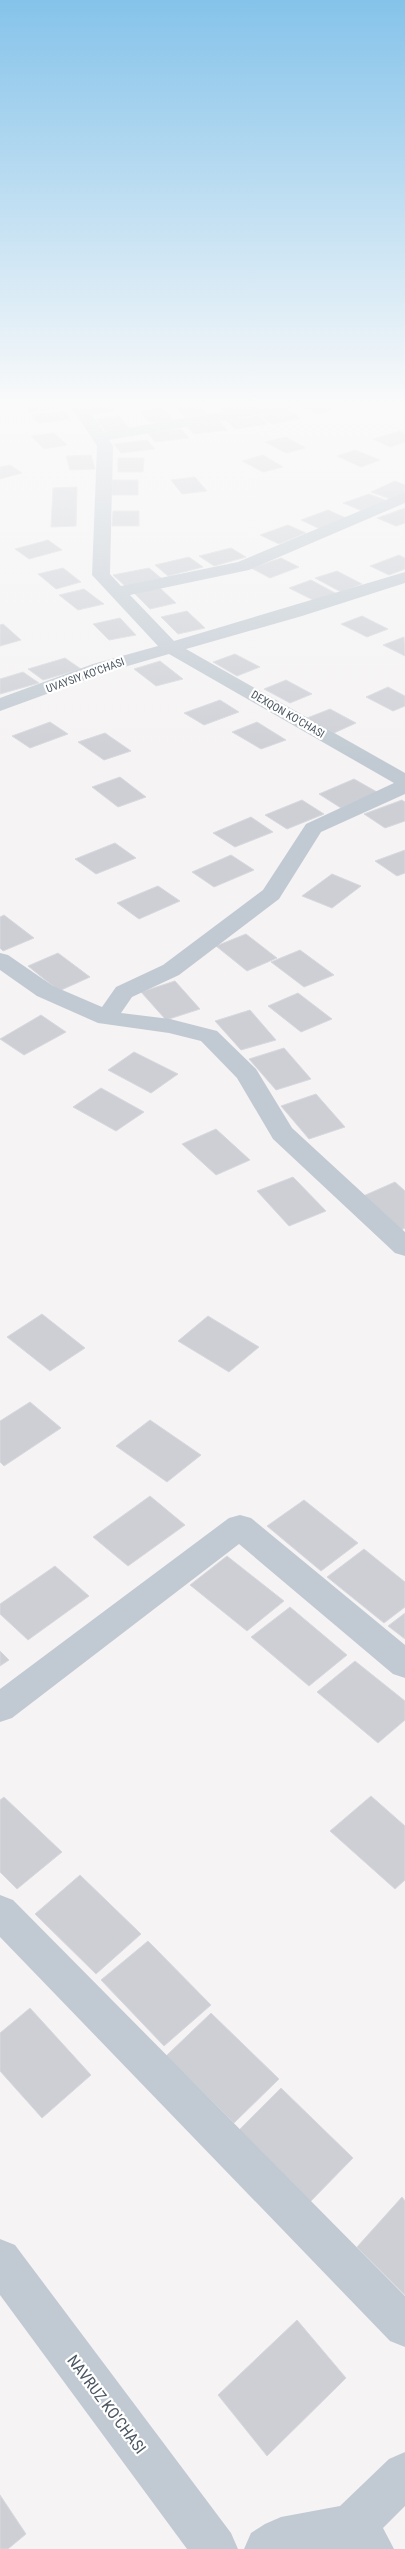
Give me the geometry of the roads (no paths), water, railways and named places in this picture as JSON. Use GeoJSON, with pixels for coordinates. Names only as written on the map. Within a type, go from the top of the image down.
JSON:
{"type":"FeatureCollection","features":[{"type":"Feature","properties":{"kind":"street","name":"DEXQON KO'CHASI"},"geometry":{"type":"LineString","coordinates":[[103,524],[101,575],[171,648],[405,782]]}},
{"type":"Feature","properties":{"kind":"street"},"geometry":{"type":"LineString","coordinates":[[117,592],[243,566],[342,524]]}},
{"type":"Feature","properties":{"kind":"street","name":"UVAYSIY KO'CHASI"},"geometry":{"type":"LineString","coordinates":[[0,705],[100,668],[296,612],[405,577]]}},
{"type":"Feature","properties":{"kind":"street"},"geometry":{"type":"LineString","coordinates":[[106,1018],[124,992],[171,970],[271,894],[313,828],[405,782]]}},
{"type":"Feature","properties":{"kind":"street"},"geometry":{"type":"LineString","coordinates":[[0,960],[45,991],[106,1018],[170,1026],[209,1036],[247,1074],[282,1133],[405,1247]]}},
{"type":"Feature","properties":{"kind":"street"},"geometry":{"type":"LineString","coordinates":[[0,1708],[240,1527],[405,1664]]}},
{"type":"Feature","properties":{"kind":"street"},"geometry":{"type":"LineString","coordinates":[[0,1912],[405,2326]]}},
{"type":"Feature","properties":{"kind":"street","name":"NAVRUZ KO'CHASI"},"geometry":{"type":"LineString","coordinates":[[0,2260],[215,2549]]}},
{"type":"Feature","properties":{"kind":"street"},"geometry":{"type":"LineString","coordinates":[[267,2549],[281,2540],[361,2538],[405,2475]]}}]}
